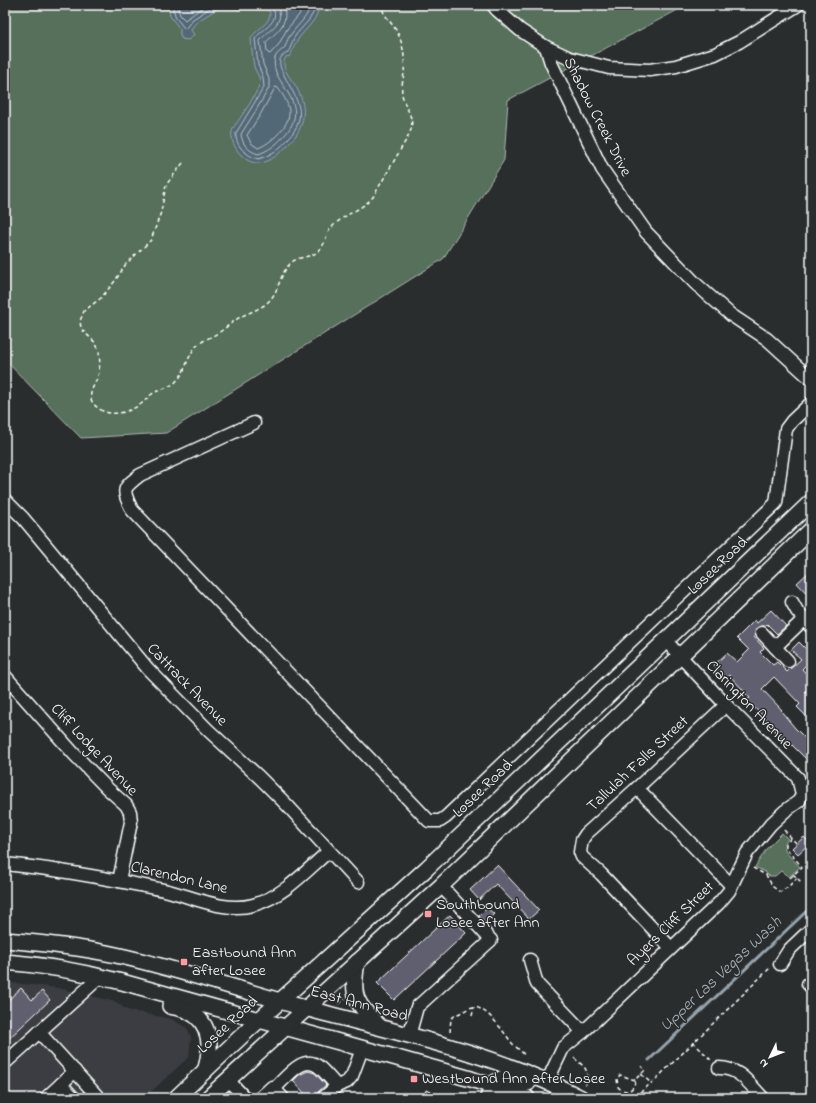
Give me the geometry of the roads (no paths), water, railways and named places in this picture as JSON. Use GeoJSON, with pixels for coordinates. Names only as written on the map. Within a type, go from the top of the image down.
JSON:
{"type":"FeatureCollection","features":[{"type":"Feature","properties":{"kind":"main road","name":"Losee Road"},"geometry":{"type":"LineString","coordinates":[[176,1098],[427,868],[811,502]]}},
{"type":"Feature","properties":{"kind":"main road"},"geometry":{"type":"LineString","coordinates":[[208,1098],[441,886],[811,530]]}},
{"type":"Feature","properties":{"kind":"main road","name":"East Ann Road"},"geometry":{"type":"LineString","coordinates":[[6,945],[80,948],[117,955],[197,976],[281,1001],[480,1056],[582,1094]]}},
{"type":"Feature","properties":{"kind":"main road"},"geometry":{"type":"LineString","coordinates":[[5,962],[42,966],[122,982],[362,1049],[489,1092],[527,1098]]}},
{"type":"Feature","properties":{"kind":"main road"},"geometry":{"type":"LineString","coordinates":[[357,962],[354,981],[356,999],[364,1011],[381,1028]]}},
{"type":"Feature","properties":{"kind":"main road"},"geometry":{"type":"LineString","coordinates":[[122,982],[138,997],[187,1010],[200,1020],[207,1032],[210,1046],[209,1058],[205,1071]]}},
{"type":"Feature","properties":{"kind":"main road"},"geometry":{"type":"LineString","coordinates":[[489,1092],[497,1079],[503,1077],[512,1078],[571,1098]]}},
{"type":"Feature","properties":{"kind":"street","name":"Shadow Creek Drive"},"geometry":{"type":"LineString","coordinates":[[493,5],[520,30],[546,47],[551,64],[602,169],[646,232],[696,284],[731,315],[767,338],[811,379]]}},
{"type":"Feature","properties":{"kind":"street"},"geometry":{"type":"LineString","coordinates":[[546,47],[570,58],[609,68],[650,70],[676,66],[715,54],[739,42],[798,5]]}},
{"type":"Feature","properties":{"kind":"street"},"geometry":{"type":"LineString","coordinates":[[254,423],[140,475],[127,485],[125,495],[132,510],[429,820],[440,821],[446,817],[776,503],[786,429],[792,421],[811,403]]}},
{"type":"Feature","properties":{"kind":"street","name":"Cattrack Avenue"},"geometry":{"type":"LineString","coordinates":[[5,500],[23,518],[148,669],[208,730],[270,789],[358,882]]}},
{"type":"Feature","properties":{"kind":"street"},"geometry":{"type":"LineString","coordinates":[[774,647],[807,623],[792,602]]}},
{"type":"Feature","properties":{"kind":"street"},"geometry":{"type":"LineString","coordinates":[[762,633],[788,661]]}},
{"type":"Feature","properties":{"kind":"street","name":"Clarington Avenue"},"geometry":{"type":"LineString","coordinates":[[666,641],[798,778],[802,794]]}},
{"type":"Feature","properties":{"kind":"street","name":"Cliff Lodge Avenue"},"geometry":{"type":"LineString","coordinates":[[5,676],[74,754],[128,808],[131,822],[118,881]]}},
{"type":"Feature","properties":{"kind":"street","name":"Tallulah Falls Street"},"geometry":{"type":"LineString","coordinates":[[671,948],[582,857],[580,852],[582,840],[586,834],[726,704]]}},
{"type":"Feature","properties":{"kind":"street"},"geometry":{"type":"LineString","coordinates":[[637,788],[731,885]]}},
{"type":"Feature","properties":{"kind":"street","name":"Ayers Cliff Street"},"geometry":{"type":"LineString","coordinates":[[547,1082],[563,1048],[583,1032],[719,903],[731,885],[747,853],[770,824],[799,800],[802,794]]}},
{"type":"Feature","properties":{"kind":"street","name":"Clarendon Lane"},"geometry":{"type":"LineString","coordinates":[[5,864],[60,870],[171,892],[216,904],[236,907],[252,905],[271,898],[284,890],[328,851]]}},
{"type":"Feature","properties":{"kind":"street"},"geometry":{"type":"LineString","coordinates":[[409,1036],[418,1007],[491,940],[441,886]]}},
{"type":"Feature","properties":{"kind":"street"},"geometry":{"type":"LineString","coordinates":[[780,964],[789,950],[811,929]]}},
{"type":"Feature","properties":{"kind":"street"},"geometry":{"type":"LineString","coordinates":[[530,960],[537,984],[583,1032]]}},
{"type":"Feature","properties":{"kind":"street"},"geometry":{"type":"LineString","coordinates":[[5,1063],[100,977]]}},
{"type":"Feature","properties":{"kind":"street"},"geometry":{"type":"LineString","coordinates":[[39,1032],[99,1098]]}},
{"type":"Feature","properties":{"kind":"street"},"geometry":{"type":"LineString","coordinates":[[323,1098],[337,1086],[347,1082],[352,1076],[362,1049]]}},
{"type":"Feature","properties":{"kind":"street"},"geometry":{"type":"LineString","coordinates":[[260,1098],[272,1087],[274,1089],[301,1064],[307,1062],[313,1063],[319,1067],[337,1086]]}},
{"type":"Feature","properties":{"kind":"street"},"geometry":{"type":"LineString","coordinates":[[719,1068],[727,1068],[736,1071],[763,1098]]}},
{"type":"Feature","properties":{"kind":"street"},"geometry":{"type":"LineString","coordinates":[[46,1098],[74,1071]]}},
{"type":"Feature","properties":{"kind":"street"},"geometry":{"type":"LineString","coordinates":[[228,1080],[245,1098]]}},
{"type":"Feature","properties":{"kind":"street"},"geometry":{"type":"LineString","coordinates":[[61,1084],[74,1098]]}},
{"type":"Feature","properties":{"kind":"street"},"geometry":{"type":"LineString","coordinates":[[274,1089],[283,1098]]}},
{"type":"Feature","properties":{"kind":"water"},"geometry":{"type":"Polygon","coordinates":[[[168,5],[221,5],[197,22],[191,30],[194,35],[188,40],[182,39],[180,29],[170,16],[168,5]]]}},
{"type":"Feature","properties":{"kind":"water"},"geometry":{"type":"Polygon","coordinates":[[[225,5],[319,5],[317,15],[312,23],[295,44],[290,56],[286,57],[284,61],[286,71],[295,85],[302,101],[302,123],[295,137],[283,150],[267,161],[259,163],[249,161],[241,155],[233,142],[232,134],[233,128],[249,104],[259,84],[260,80],[253,63],[251,38],[266,23],[270,16],[270,12],[267,10],[236,9],[225,5]]]}},
{"type":"Feature","properties":{"kind":"waterway","name":"Upper Las Vegas Wash"},"geometry":{"type":"LineString","coordinates":[[649,1060],[811,907]]}},
{"type":"Feature","properties":{"kind":"place","name":"Southbound Losee after Ann"},"geometry":{"type":"Point","coordinates":[428,914]}},
{"type":"Feature","properties":{"kind":"place","name":"Eastbound Ann after Losee"},"geometry":{"type":"Point","coordinates":[184,962]}},
{"type":"Feature","properties":{"kind":"place","name":"Westbound Ann after Losee"},"geometry":{"type":"Point","coordinates":[414,1079]}}]}
